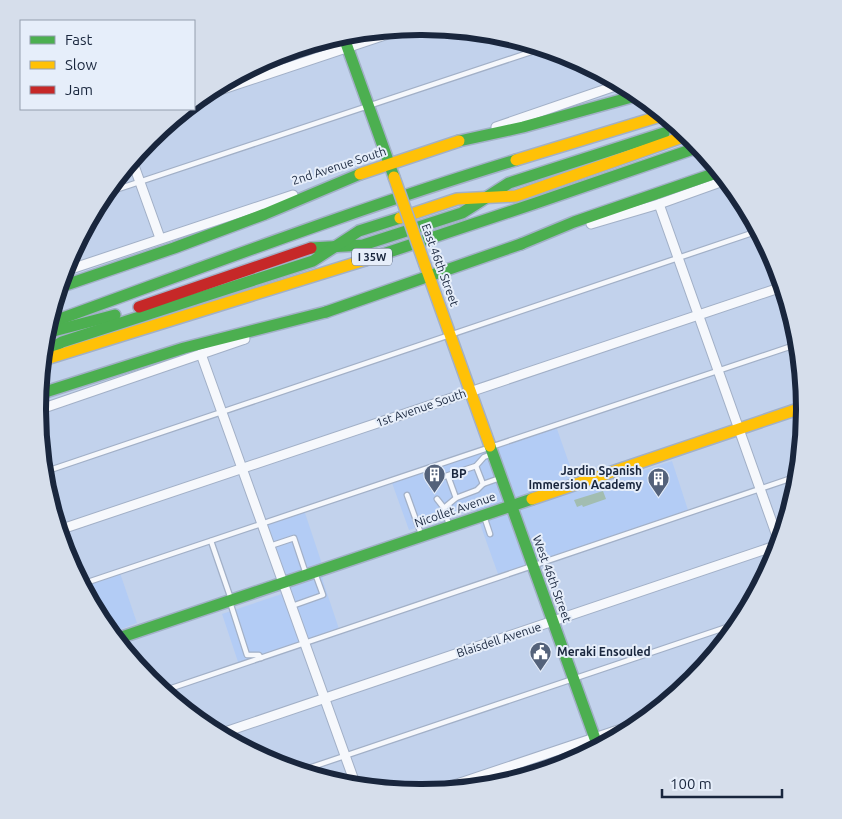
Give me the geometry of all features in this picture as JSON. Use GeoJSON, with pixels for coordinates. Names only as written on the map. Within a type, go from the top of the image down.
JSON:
{"type":"FeatureCollection","features":[{"type":"Feature","properties":{"kind":"main road","name":"East 46th Street"},"geometry":{"type":"LineString","coordinates":[[346,43],[511,505]]}},
{"type":"Feature","properties":{"kind":"main road"},"geometry":{"type":"LineString","coordinates":[[459,141],[523,127],[629,98]]}},
{"type":"Feature","properties":{"kind":"main road"},"geometry":{"type":"LineString","coordinates":[[57,320],[303,231],[463,176],[656,118]]}},
{"type":"Feature","properties":{"kind":"main road"},"geometry":{"type":"LineString","coordinates":[[488,197],[509,182],[671,131]]}},
{"type":"Feature","properties":{"kind":"main road"},"geometry":{"type":"LineString","coordinates":[[52,347],[62,342],[313,261],[359,231],[457,199],[516,196],[679,138]]}},
{"type":"Feature","properties":{"kind":"main road","name":"2nd Avenue South"},"geometry":{"type":"LineString","coordinates":[[360,174],[459,141]]}},
{"type":"Feature","properties":{"kind":"main road","name":"I 35W"},"geometry":{"type":"LineString","coordinates":[[51,358],[310,278],[691,150]]}},
{"type":"Feature","properties":{"kind":"main road"},"geometry":{"type":"LineString","coordinates":[[68,284],[266,214],[360,174]]}},
{"type":"Feature","properties":{"kind":"main road"},"geometry":{"type":"LineString","coordinates":[[47,392],[184,348],[326,312],[427,270],[521,244],[574,222],[712,174]]}},
{"type":"Feature","properties":{"kind":"main road"},"geometry":{"type":"LineString","coordinates":[[55,331],[110,317],[308,248],[331,248]]}},
{"type":"Feature","properties":{"kind":"main road","name":"Nicollet Avenue"},"geometry":{"type":"LineString","coordinates":[[124,636],[796,411]]}},
{"type":"Feature","properties":{"kind":"main road","name":"West 46th Street"},"geometry":{"type":"LineString","coordinates":[[511,505],[595,741]]}},
{"type":"Feature","properties":{"kind":"street"},"geometry":{"type":"LineString","coordinates":[[247,78],[376,38]]}},
{"type":"Feature","properties":{"kind":"street","name":"2nd Avenue South"},"geometry":{"type":"LineString","coordinates":[[459,141],[610,86]]}},
{"type":"Feature","properties":{"kind":"street"},"geometry":{"type":"LineString","coordinates":[[135,168],[160,238]]}},
{"type":"Feature","properties":{"kind":"street","name":"2nd Avenue South"},"geometry":{"type":"LineString","coordinates":[[74,268],[160,238],[360,174]]}},
{"type":"Feature","properties":{"kind":"street"},"geometry":{"type":"LineString","coordinates":[[521,244],[659,204],[719,183]]}},
{"type":"Feature","properties":{"kind":"street"},"geometry":{"type":"LineString","coordinates":[[659,204],[700,314],[775,532]]}},
{"type":"Feature","properties":{"kind":"street","name":"1st Avenue South"},"geometry":{"type":"LineString","coordinates":[[65,528],[776,289]]}},
{"type":"Feature","properties":{"kind":"street"},"geometry":{"type":"LineString","coordinates":[[46,407],[326,312]]}},
{"type":"Feature","properties":{"kind":"street"},"geometry":{"type":"LineString","coordinates":[[201,354],[353,778]]}},
{"type":"Feature","properties":{"kind":"street","name":"Blaisdell Avenue"},"geometry":{"type":"LineString","coordinates":[[229,731],[769,547]]}},
{"type":"Feature","properties":{"kind":"street"},"geometry":{"type":"LineString","coordinates":[[469,781],[582,747]]}},
{"type":"Feature","properties":{"kind":"lane"},"geometry":{"type":"LineString","coordinates":[[119,188],[531,52]]}},
{"type":"Feature","properties":{"kind":"lane"},"geometry":{"type":"LineString","coordinates":[[52,469],[221,410],[751,233]]}},
{"type":"Feature","properties":{"kind":"lane"},"geometry":{"type":"LineString","coordinates":[[89,582],[492,450],[790,347]]}},
{"type":"Feature","properties":{"kind":"lane"},"geometry":{"type":"LineString","coordinates":[[433,487],[431,481],[476,466],[492,450]]}},
{"type":"Feature","properties":{"kind":"lane"},"geometry":{"type":"LineString","coordinates":[[476,466],[483,484]]}},
{"type":"Feature","properties":{"kind":"lane"},"geometry":{"type":"LineString","coordinates":[[448,476],[456,498]]}},
{"type":"Feature","properties":{"kind":"lane"},"geometry":{"type":"LineString","coordinates":[[444,508],[456,498],[478,490],[483,484],[502,478]]}},
{"type":"Feature","properties":{"kind":"lane"},"geometry":{"type":"LineString","coordinates":[[171,688],[789,479]]}},
{"type":"Feature","properties":{"kind":"lane"},"geometry":{"type":"LineString","coordinates":[[407,495],[421,536]]}},
{"type":"Feature","properties":{"kind":"lane"},"geometry":{"type":"LineString","coordinates":[[437,499],[444,508],[450,526]]}},
{"type":"Feature","properties":{"kind":"lane"},"geometry":{"type":"LineString","coordinates":[[483,515],[490,534]]}},
{"type":"Feature","properties":{"kind":"lane"},"geometry":{"type":"LineString","coordinates":[[270,546],[294,538],[323,595],[292,606]]}},
{"type":"Feature","properties":{"kind":"lane"},"geometry":{"type":"LineString","coordinates":[[211,541],[247,655],[259,655],[260,658]]}},
{"type":"Feature","properties":{"kind":"lane"},"geometry":{"type":"LineString","coordinates":[[311,767],[725,628]]}},
{"type":"Feature","properties":{"kind":"shaded area"},"geometry":{"type":"Polygon","coordinates":[[[556,426],[579,492],[672,461],[688,510],[498,574],[474,507],[409,530],[392,483],[556,426]]]}},
{"type":"Feature","properties":{"kind":"shaded area"},"geometry":{"type":"Polygon","coordinates":[[[304,510],[321,561],[323,581],[340,632],[239,665],[222,614],[291,591],[267,523],[304,510]]]}},
{"type":"Feature","properties":{"kind":"shaded area"},"geometry":{"type":"Polygon","coordinates":[[[120,573],[137,623],[119,630],[97,597],[92,583],[120,573]]]}},
{"type":"Feature","properties":{"kind":"green space"},"geometry":{"type":"Polygon","coordinates":[[[603,491],[606,499],[583,507],[582,505],[577,507],[574,500],[603,491]]]}},
{"type":"Feature","properties":{"kind":"traffic: fast"},"geometry":{"type":"LineString","coordinates":[[346,43],[394,177]]}},
{"type":"Feature","properties":{"kind":"traffic: fast"},"geometry":{"type":"LineString","coordinates":[[459,141],[523,127],[629,98]]}},
{"type":"Feature","properties":{"kind":"traffic: fast"},"geometry":{"type":"LineString","coordinates":[[311,248],[363,245],[462,213],[509,183],[664,133]]}},
{"type":"Feature","properties":{"kind":"traffic: fast"},"geometry":{"type":"LineString","coordinates":[[365,260],[691,150]]}},
{"type":"Feature","properties":{"kind":"traffic: fast"},"geometry":{"type":"LineString","coordinates":[[58,320],[340,218],[516,160]]}},
{"type":"Feature","properties":{"kind":"traffic: fast"},"geometry":{"type":"LineString","coordinates":[[68,284],[265,214],[360,174]]}},
{"type":"Feature","properties":{"kind":"traffic: fast"},"geometry":{"type":"LineString","coordinates":[[521,244],[574,222],[712,174]]}},
{"type":"Feature","properties":{"kind":"traffic: fast"},"geometry":{"type":"LineString","coordinates":[[52,348],[62,342],[313,261],[359,231],[400,218]]}},
{"type":"Feature","properties":{"kind":"traffic: fast"},"geometry":{"type":"LineString","coordinates":[[326,312],[521,244]]}},
{"type":"Feature","properties":{"kind":"traffic: fast"},"geometry":{"type":"LineString","coordinates":[[47,392],[184,348],[326,312]]}},
{"type":"Feature","properties":{"kind":"traffic: fast"},"geometry":{"type":"LineString","coordinates":[[55,331],[115,315]]}},
{"type":"Feature","properties":{"kind":"traffic: fast"},"geometry":{"type":"LineString","coordinates":[[490,446],[596,740]]}},
{"type":"Feature","properties":{"kind":"traffic: fast"},"geometry":{"type":"LineString","coordinates":[[124,636],[532,499]]}},
{"type":"Feature","properties":{"kind":"traffic: slow"},"geometry":{"type":"LineString","coordinates":[[516,160],[656,118]]}},
{"type":"Feature","properties":{"kind":"traffic: slow"},"geometry":{"type":"LineString","coordinates":[[400,218],[457,199],[516,196],[679,138]]}},
{"type":"Feature","properties":{"kind":"traffic: slow"},"geometry":{"type":"LineString","coordinates":[[360,174],[459,141]]}},
{"type":"Feature","properties":{"kind":"traffic: slow"},"geometry":{"type":"LineString","coordinates":[[394,177],[425,265]]}},
{"type":"Feature","properties":{"kind":"traffic: slow"},"geometry":{"type":"LineString","coordinates":[[51,358],[365,260]]}},
{"type":"Feature","properties":{"kind":"traffic: slow"},"geometry":{"type":"LineString","coordinates":[[425,265],[490,446]]}},
{"type":"Feature","properties":{"kind":"traffic: slow"},"geometry":{"type":"LineString","coordinates":[[532,499],[796,410]]}},
{"type":"Feature","properties":{"kind":"traffic: jam"},"geometry":{"type":"LineString","coordinates":[[139,307],[311,248]]}},
{"type":"Feature","properties":{"kind":"place","name":"BP"},"geometry":{"type":"Point","coordinates":[435,493]}},
{"type":"Feature","properties":{"kind":"place","name":"Jardin Spanish Immersion Academy"},"geometry":{"type":"Point","coordinates":[658,497]}},
{"type":"Feature","properties":{"kind":"place","name":"Meraki Ensouled"},"geometry":{"type":"Point","coordinates":[541,671]}}]}
